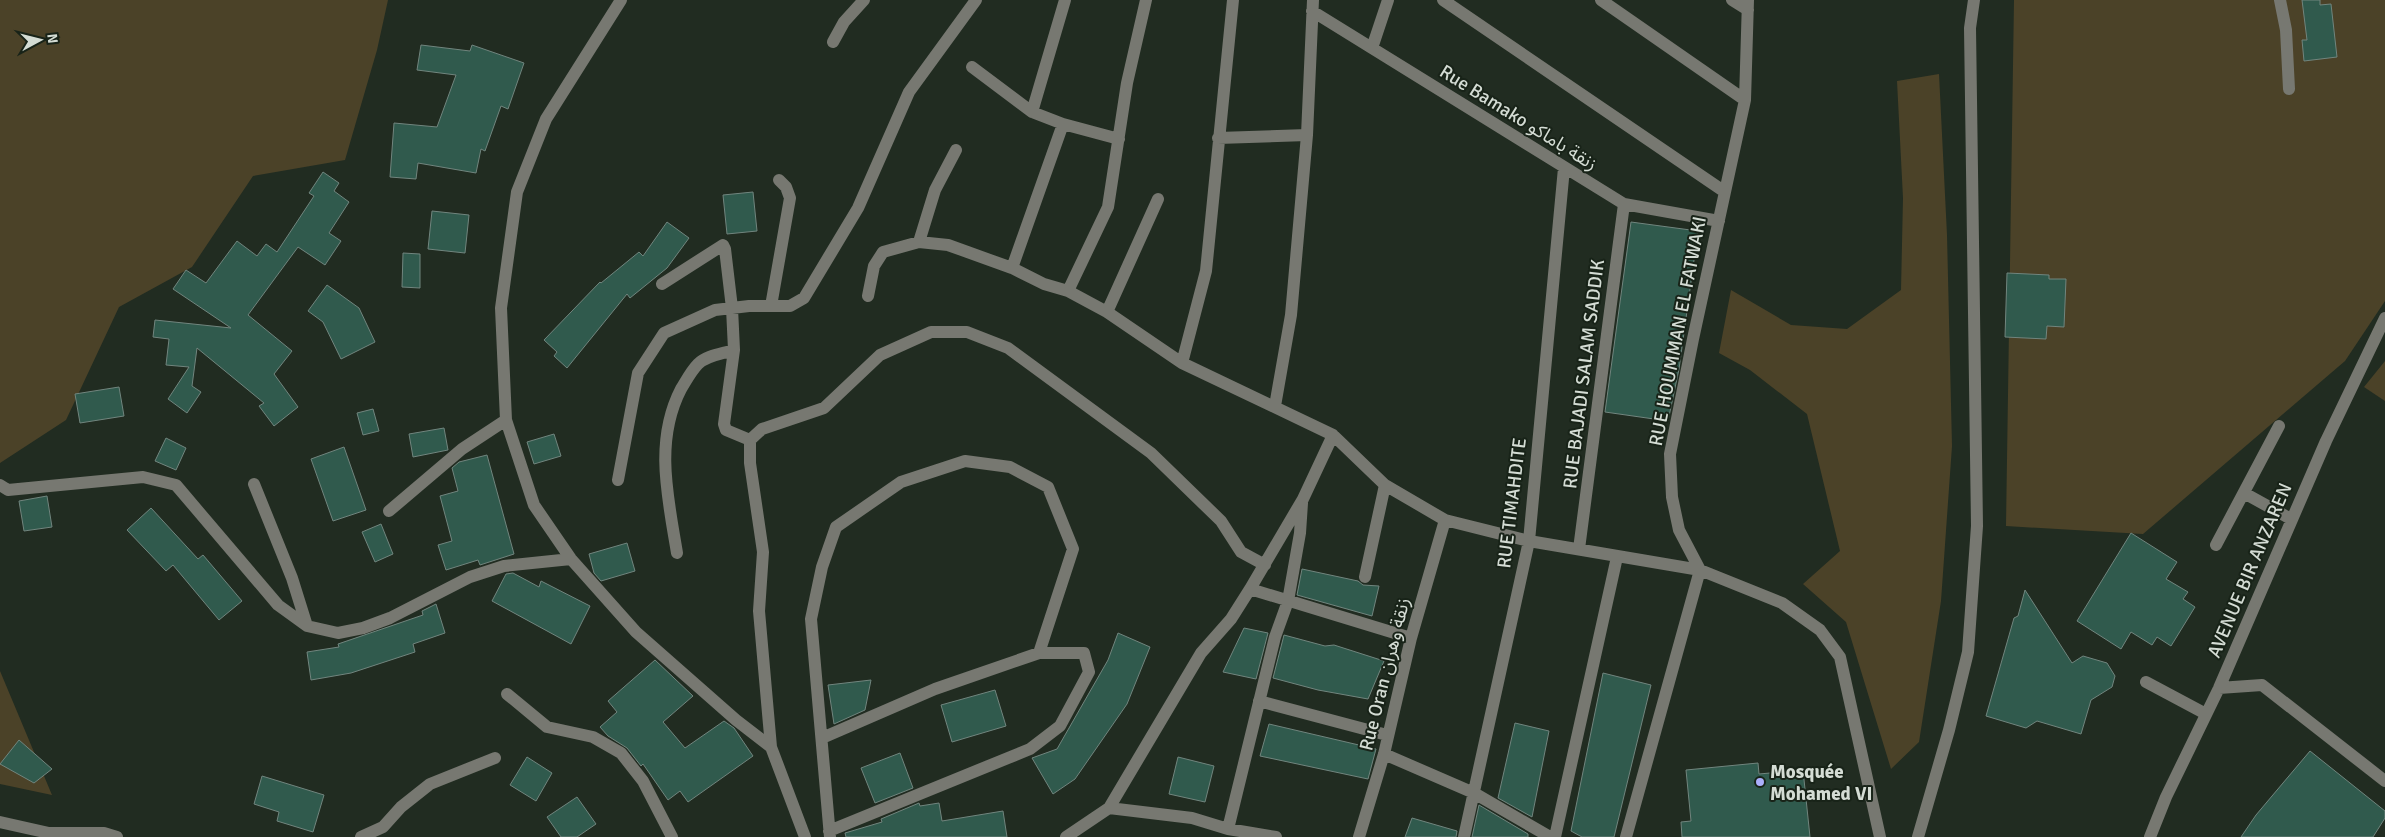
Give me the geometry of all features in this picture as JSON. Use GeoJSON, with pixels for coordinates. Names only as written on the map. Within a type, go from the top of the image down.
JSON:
{"type":"FeatureCollection","features":[{"type":"Feature","properties":{"kind":"street"},"geometry":{"type":"LineString","coordinates":[[621,0],[546,118],[517,192],[501,308],[506,420],[534,505],[571,559],[636,632],[736,720],[771,747]]}},
{"type":"Feature","properties":{"kind":"street"},"geometry":{"type":"LineString","coordinates":[[833,42],[844,22],[864,0]]}},
{"type":"Feature","properties":{"kind":"street"},"geometry":{"type":"LineString","coordinates":[[618,480],[638,373],[664,334],[715,310],[790,306],[804,298],[858,208],[909,92],[976,0]]}},
{"type":"Feature","properties":{"kind":"street"},"geometry":{"type":"LineString","coordinates":[[1032,112],[1065,0]]}},
{"type":"Feature","properties":{"kind":"street"},"geometry":{"type":"LineString","coordinates":[[1068,291],[1108,208],[1128,83],[1146,0]]}},
{"type":"Feature","properties":{"kind":"street"},"geometry":{"type":"LineString","coordinates":[[1182,363],[1206,271],[1233,0]]}},
{"type":"Feature","properties":{"kind":"street"},"geometry":{"type":"LineString","coordinates":[[1372,48],[1388,0]]}},
{"type":"Feature","properties":{"kind":"street"},"geometry":{"type":"LineString","coordinates":[[1443,0],[1725,192]]}},
{"type":"Feature","properties":{"kind":"street"},"geometry":{"type":"LineString","coordinates":[[1601,0],[1745,100]]}},
{"type":"Feature","properties":{"kind":"street"},"geometry":{"type":"LineString","coordinates":[[1732,0],[1748,5]]}},
{"type":"Feature","properties":{"kind":"street"},"geometry":{"type":"LineString","coordinates":[[1918,837],[1949,730],[1968,652],[1977,526],[1970,28],[1974,0]]}},
{"type":"Feature","properties":{"kind":"street"},"geometry":{"type":"LineString","coordinates":[[2280,0],[2286,30],[2289,88]]}},
{"type":"Feature","properties":{"kind":"street","name":"RUE HOUMMAN EL FATWAKI"},"geometry":{"type":"LineString","coordinates":[[1700,570],[1679,530],[1672,497],[1670,454],[1745,100],[1748,5]]}},
{"type":"Feature","properties":{"kind":"street"},"geometry":{"type":"LineString","coordinates":[[1275,406],[1291,315],[1307,135],[1313,6]]}},
{"type":"Feature","properties":{"kind":"street","name":"Rue Bamako زنقة باماكو"},"geometry":{"type":"LineString","coordinates":[[1313,6],[1372,48],[1624,204],[1719,221]]}},
{"type":"Feature","properties":{"kind":"street"},"geometry":{"type":"LineString","coordinates":[[972,67],[1032,112],[1063,124],[1119,139]]}},
{"type":"Feature","properties":{"kind":"street"},"geometry":{"type":"LineString","coordinates":[[1012,268],[1063,124]]}},
{"type":"Feature","properties":{"kind":"street"},"geometry":{"type":"LineString","coordinates":[[1218,138],[1307,135]]}},
{"type":"Feature","properties":{"kind":"street"},"geometry":{"type":"LineString","coordinates":[[919,242],[935,190],[956,150]]}},
{"type":"Feature","properties":{"kind":"street","name":"RUE TIMAHDITE"},"geometry":{"type":"LineString","coordinates":[[1464,837],[1529,541],[1564,168]]}},
{"type":"Feature","properties":{"kind":"street"},"geometry":{"type":"LineString","coordinates":[[772,306],[790,198],[786,187],[779,180]]}},
{"type":"Feature","properties":{"kind":"street"},"geometry":{"type":"LineString","coordinates":[[1107,312],[1158,199]]}},
{"type":"Feature","properties":{"kind":"street","name":"RUE BAJADI SALAM SADDIK"},"geometry":{"type":"LineString","coordinates":[[1580,549],[1624,204]]}},
{"type":"Feature","properties":{"kind":"street"},"geometry":{"type":"LineString","coordinates":[[868,296],[874,266],[883,252],[919,242],[948,245],[1012,268],[1037,281],[1068,291],[1107,312],[1182,363],[1333,434],[1385,485],[1445,520],[1529,541],[1700,570],[1782,603],[1820,630],[1840,657],[1880,837]]}},
{"type":"Feature","properties":{"kind":"street"},"geometry":{"type":"LineString","coordinates":[[662,284],[723,245],[732,308],[734,350],[724,424],[726,430],[750,440]]}},
{"type":"Feature","properties":{"kind":"street","name":"AVENUE BIR ANZAREN"},"geometry":{"type":"LineString","coordinates":[[2150,837],[2166,797],[2219,688],[2326,441],[2385,318]]}},
{"type":"Feature","properties":{"kind":"street"},"geometry":{"type":"LineString","coordinates":[[805,837],[771,747],[759,611],[763,552],[750,463],[750,440],[762,429],[824,408],[880,355],[930,332],[967,332],[1008,348],[1151,453],[1221,521],[1242,552],[1265,565]]}},
{"type":"Feature","properties":{"kind":"street"},"geometry":{"type":"LineString","coordinates":[[677,553],[666,482],[665,441],[671,408],[686,380],[698,364],[709,357],[734,350]]}},
{"type":"Feature","properties":{"kind":"street"},"geometry":{"type":"LineString","coordinates":[[389,511],[462,449],[506,420]]}},
{"type":"Feature","properties":{"kind":"street"},"geometry":{"type":"LineString","coordinates":[[2216,545],[2278,426]]}},
{"type":"Feature","properties":{"kind":"street"},"geometry":{"type":"LineString","coordinates":[[1066,837],[1109,808],[1201,653],[1231,619],[1265,565],[1303,499],[1333,434]]}},
{"type":"Feature","properties":{"kind":"street"},"geometry":{"type":"LineString","coordinates":[[822,738],[935,689],[1039,653],[1084,653],[1089,672],[1060,726],[1030,749],[829,834],[810,619],[822,567],[836,528],[901,482],[964,461],[1010,467],[1048,486],[1073,549],[1039,653]]}},
{"type":"Feature","properties":{"kind":"street"},"geometry":{"type":"LineString","coordinates":[[0,485],[8,490],[143,477],[176,485],[278,605],[307,626],[338,634],[363,628],[390,618],[470,577],[504,566],[571,559]]}},
{"type":"Feature","properties":{"kind":"street"},"geometry":{"type":"LineString","coordinates":[[254,484],[292,578],[307,626]]}},
{"type":"Feature","properties":{"kind":"street"},"geometry":{"type":"LineString","coordinates":[[1365,577],[1385,485]]}},
{"type":"Feature","properties":{"kind":"street"},"geometry":{"type":"LineString","coordinates":[[2244,493],[2291,519]]}},
{"type":"Feature","properties":{"kind":"street"},"geometry":{"type":"LineString","coordinates":[[1228,829],[1275,637],[1288,601],[1300,533],[1303,499]]}},
{"type":"Feature","properties":{"kind":"street","name":"Rue Oran زنقة وهران"},"geometry":{"type":"LineString","coordinates":[[1359,837],[1384,754],[1411,638],[1445,520]]}},
{"type":"Feature","properties":{"kind":"street"},"geometry":{"type":"LineString","coordinates":[[1555,837],[1617,557]]}},
{"type":"Feature","properties":{"kind":"street"},"geometry":{"type":"LineString","coordinates":[[1626,837],[1700,570]]}},
{"type":"Feature","properties":{"kind":"street"},"geometry":{"type":"LineString","coordinates":[[1250,589],[1411,638]]}},
{"type":"Feature","properties":{"kind":"street"},"geometry":{"type":"LineString","coordinates":[[2146,682],[2206,714]]}},
{"type":"Feature","properties":{"kind":"street"},"geometry":{"type":"LineString","coordinates":[[2219,688],[2262,685],[2385,781]]}},
{"type":"Feature","properties":{"kind":"street"},"geometry":{"type":"LineString","coordinates":[[507,694],[547,727],[593,737],[621,753],[643,781],[672,837]]}},
{"type":"Feature","properties":{"kind":"street"},"geometry":{"type":"LineString","coordinates":[[1260,701],[1387,736]]}},
{"type":"Feature","properties":{"kind":"street"},"geometry":{"type":"LineString","coordinates":[[1384,754],[1474,793],[1550,837]]}},
{"type":"Feature","properties":{"kind":"street"},"geometry":{"type":"LineString","coordinates":[[361,837],[383,827],[401,806],[430,784],[495,758]]}},
{"type":"Feature","properties":{"kind":"street"},"geometry":{"type":"LineString","coordinates":[[1109,808],[1192,818],[1228,829],[1276,837]]}},
{"type":"Feature","properties":{"kind":"street"},"geometry":{"type":"LineString","coordinates":[[0,822],[48,836],[104,833],[117,837]]}},
{"type":"Feature","properties":{"kind":"shaded area"},"geometry":{"type":"Polygon","coordinates":[[[0,0],[388,0],[377,50],[345,160],[253,176],[192,267],[119,307],[66,420],[0,463],[0,0]]]}},
{"type":"Feature","properties":{"kind":"shaded area"},"geometry":{"type":"Polygon","coordinates":[[[2014,0],[2385,0],[2385,301],[2345,361],[2143,534],[2006,526],[2014,0]]]}},
{"type":"Feature","properties":{"kind":"shaded area"},"geometry":{"type":"Polygon","coordinates":[[[1939,74],[1947,235],[1952,446],[1941,601],[1919,742],[1891,769],[1846,622],[1803,584],[1840,551],[1807,414],[1750,370],[1719,353],[1731,290],[1791,325],[1847,329],[1901,290],[1903,198],[1897,81],[1939,74]]]}},
{"type":"Feature","properties":{"kind":"shaded area"},"geometry":{"type":"Polygon","coordinates":[[[2385,361],[2385,401],[2364,387],[2385,361]]]}},
{"type":"Feature","properties":{"kind":"shaded area"},"geometry":{"type":"Polygon","coordinates":[[[0,671],[52,795],[0,784],[0,671]]]}},
{"type":"Feature","properties":{"kind":"building"},"geometry":{"type":"Polygon","coordinates":[[[2302,0],[2320,0],[2320,5],[2331,4],[2337,57],[2304,61],[2302,40],[2307,40],[2302,0]]]}},
{"type":"Feature","properties":{"kind":"building"},"geometry":{"type":"Polygon","coordinates":[[[421,45],[470,51],[472,45],[524,63],[508,109],[501,106],[485,151],[481,149],[476,173],[418,163],[416,179],[390,177],[394,123],[437,127],[456,75],[417,70],[421,45]]]}},
{"type":"Feature","properties":{"kind":"building"},"geometry":{"type":"Polygon","coordinates":[[[323,172],[339,183],[334,191],[349,202],[329,233],[341,241],[325,265],[298,247],[248,315],[292,351],[274,374],[298,407],[274,426],[259,406],[264,403],[197,348],[192,386],[201,392],[187,413],[168,399],[189,367],[166,365],[169,339],[153,337],[155,320],[231,328],[173,289],[186,270],[206,283],[237,241],[257,256],[266,244],[277,252],[314,196],[309,193],[323,172]]]}},
{"type":"Feature","properties":{"kind":"building"},"geometry":{"type":"Polygon","coordinates":[[[753,192],[757,231],[727,234],[723,195],[753,192]]]}},
{"type":"Feature","properties":{"kind":"building"},"geometry":{"type":"Polygon","coordinates":[[[432,211],[469,215],[465,253],[428,249],[432,211]]]}},
{"type":"Feature","properties":{"kind":"building"},"geometry":{"type":"Polygon","coordinates":[[[667,222],[689,238],[667,268],[630,298],[627,294],[567,368],[554,356],[557,352],[544,340],[600,282],[639,252],[643,256],[667,222]]]}},
{"type":"Feature","properties":{"kind":"building"},"geometry":{"type":"Polygon","coordinates":[[[1631,222],[1698,231],[1679,369],[1668,421],[1605,412],[1631,222]]]}},
{"type":"Feature","properties":{"kind":"building"},"geometry":{"type":"Polygon","coordinates":[[[403,253],[420,254],[420,288],[402,287],[403,253]]]}},
{"type":"Feature","properties":{"kind":"building"},"geometry":{"type":"Polygon","coordinates":[[[2007,273],[2049,275],[2049,279],[2066,279],[2064,327],[2047,326],[2046,339],[2005,337],[2007,273]]]}},
{"type":"Feature","properties":{"kind":"building"},"geometry":{"type":"Polygon","coordinates":[[[327,285],[359,308],[375,342],[341,359],[323,322],[308,311],[327,285]]]}},
{"type":"Feature","properties":{"kind":"building"},"geometry":{"type":"Polygon","coordinates":[[[119,387],[124,416],[80,423],[75,394],[119,387]]]}},
{"type":"Feature","properties":{"kind":"building"},"geometry":{"type":"Polygon","coordinates":[[[373,409],[379,431],[363,435],[357,413],[373,409]]]}},
{"type":"Feature","properties":{"kind":"building"},"geometry":{"type":"Polygon","coordinates":[[[444,428],[448,450],[413,457],[409,434],[444,428]]]}},
{"type":"Feature","properties":{"kind":"building"},"geometry":{"type":"Polygon","coordinates":[[[554,434],[561,456],[534,464],[527,442],[554,434]]]}},
{"type":"Feature","properties":{"kind":"building"},"geometry":{"type":"Polygon","coordinates":[[[166,438],[186,448],[176,470],[155,461],[166,438]]]}},
{"type":"Feature","properties":{"kind":"building"},"geometry":{"type":"Polygon","coordinates":[[[344,447],[366,510],[333,521],[311,459],[344,447]]]}},
{"type":"Feature","properties":{"kind":"building"},"geometry":{"type":"Polygon","coordinates":[[[487,455],[514,554],[480,565],[478,560],[446,570],[438,545],[452,541],[440,496],[458,491],[452,468],[459,462],[487,455]]]}},
{"type":"Feature","properties":{"kind":"building"},"geometry":{"type":"Polygon","coordinates":[[[47,496],[52,527],[24,531],[19,501],[47,496]]]}},
{"type":"Feature","properties":{"kind":"building"},"geometry":{"type":"Polygon","coordinates":[[[151,508],[198,559],[203,555],[242,601],[219,620],[173,565],[166,571],[127,530],[151,508]]]}},
{"type":"Feature","properties":{"kind":"building"},"geometry":{"type":"Polygon","coordinates":[[[381,524],[393,554],[375,562],[362,532],[381,524]]]}},
{"type":"Feature","properties":{"kind":"building"},"geometry":{"type":"Polygon","coordinates":[[[2131,533],[2177,562],[2166,579],[2188,592],[2183,599],[2195,607],[2171,646],[2157,637],[2152,645],[2131,632],[2121,649],[2077,621],[2131,533]]]}},
{"type":"Feature","properties":{"kind":"building"},"geometry":{"type":"Polygon","coordinates":[[[627,543],[635,571],[601,581],[594,573],[589,554],[627,543]]]}},
{"type":"Feature","properties":{"kind":"building"},"geometry":{"type":"Polygon","coordinates":[[[1302,569],[1358,581],[1363,585],[1379,586],[1372,616],[1297,595],[1302,569]]]}},
{"type":"Feature","properties":{"kind":"building"},"geometry":{"type":"Polygon","coordinates":[[[513,573],[539,587],[541,581],[590,606],[571,644],[492,601],[506,574],[513,573]]]}},
{"type":"Feature","properties":{"kind":"building"},"geometry":{"type":"Polygon","coordinates":[[[2025,590],[2072,663],[2083,656],[2107,663],[2115,676],[2112,687],[2091,700],[2081,734],[2037,721],[2026,728],[1986,716],[2014,618],[2018,616],[2025,590]]]}},
{"type":"Feature","properties":{"kind":"building"},"geometry":{"type":"Polygon","coordinates":[[[436,604],[445,633],[413,644],[415,652],[351,673],[311,680],[307,652],[339,647],[338,644],[423,615],[422,611],[436,604]]]}},
{"type":"Feature","properties":{"kind":"building"},"geometry":{"type":"Polygon","coordinates":[[[1244,628],[1268,633],[1256,679],[1223,672],[1244,628]]]}},
{"type":"Feature","properties":{"kind":"building"},"geometry":{"type":"Polygon","coordinates":[[[1118,633],[1150,647],[1127,704],[1075,779],[1053,794],[1032,758],[1057,749],[1108,660],[1118,633]]]}},
{"type":"Feature","properties":{"kind":"building"},"geometry":{"type":"Polygon","coordinates":[[[1284,635],[1325,646],[1334,645],[1384,661],[1368,699],[1318,690],[1273,678],[1284,635]]]}},
{"type":"Feature","properties":{"kind":"building"},"geometry":{"type":"Polygon","coordinates":[[[655,660],[693,696],[663,722],[685,748],[724,721],[734,728],[753,756],[688,802],[680,791],[668,800],[643,764],[641,766],[627,748],[608,736],[600,727],[617,712],[608,701],[655,660]]]}},
{"type":"Feature","properties":{"kind":"building"},"geometry":{"type":"Polygon","coordinates":[[[1603,673],[1651,685],[1614,837],[1582,837],[1571,831],[1603,673]]]}},
{"type":"Feature","properties":{"kind":"building"},"geometry":{"type":"Polygon","coordinates":[[[871,680],[865,710],[834,724],[828,685],[871,680]]]}},
{"type":"Feature","properties":{"kind":"building"},"geometry":{"type":"Polygon","coordinates":[[[995,690],[1006,726],[952,742],[941,705],[995,690]]]}},
{"type":"Feature","properties":{"kind":"building"},"geometry":{"type":"Polygon","coordinates":[[[1515,723],[1549,731],[1532,817],[1498,798],[1515,723]]]}},
{"type":"Feature","properties":{"kind":"building"},"geometry":{"type":"Polygon","coordinates":[[[1269,724],[1376,749],[1368,779],[1260,756],[1269,724]]]}},
{"type":"Feature","properties":{"kind":"building"},"geometry":{"type":"Polygon","coordinates":[[[19,740],[52,769],[34,783],[0,764],[19,740]]]}},
{"type":"Feature","properties":{"kind":"building"},"geometry":{"type":"Polygon","coordinates":[[[2310,751],[2385,811],[2385,818],[2373,837],[2241,837],[2256,815],[2310,751]]]}},
{"type":"Feature","properties":{"kind":"building"},"geometry":{"type":"Polygon","coordinates":[[[900,753],[913,788],[875,803],[861,768],[900,753]]]}},
{"type":"Feature","properties":{"kind":"building"},"geometry":{"type":"Polygon","coordinates":[[[527,757],[552,773],[536,801],[510,785],[527,757]]]}},
{"type":"Feature","properties":{"kind":"building"},"geometry":{"type":"Polygon","coordinates":[[[1178,757],[1214,766],[1205,802],[1169,794],[1178,757]]]}},
{"type":"Feature","properties":{"kind":"building","name":"Mosquée Mohamed VI"},"geometry":{"type":"Polygon","coordinates":[[[1758,763],[1759,774],[1803,770],[1810,837],[1682,837],[1681,822],[1691,821],[1686,770],[1758,763]]]}},
{"type":"Feature","properties":{"kind":"building"},"geometry":{"type":"Polygon","coordinates":[[[262,776],[324,795],[313,832],[277,821],[279,812],[254,804],[262,776]]]}},
{"type":"Feature","properties":{"kind":"building"},"geometry":{"type":"Polygon","coordinates":[[[577,797],[596,824],[577,837],[561,837],[547,817],[577,797]]]}},
{"type":"Feature","properties":{"kind":"building"},"geometry":{"type":"Polygon","coordinates":[[[919,803],[920,806],[939,803],[942,821],[1003,811],[1007,837],[846,837],[845,833],[882,822],[881,819],[919,803]]]}},
{"type":"Feature","properties":{"kind":"building"},"geometry":{"type":"Polygon","coordinates":[[[1479,805],[1528,834],[1528,837],[1472,837],[1479,805]]]}},
{"type":"Feature","properties":{"kind":"building"},"geometry":{"type":"Polygon","coordinates":[[[1412,818],[1457,831],[1456,837],[1405,837],[1412,818]]]}},
{"type":"Feature","properties":{"kind":"place","name":"Mosquée Mohamed VI"},"geometry":{"type":"Point","coordinates":[1760,782]}}]}
